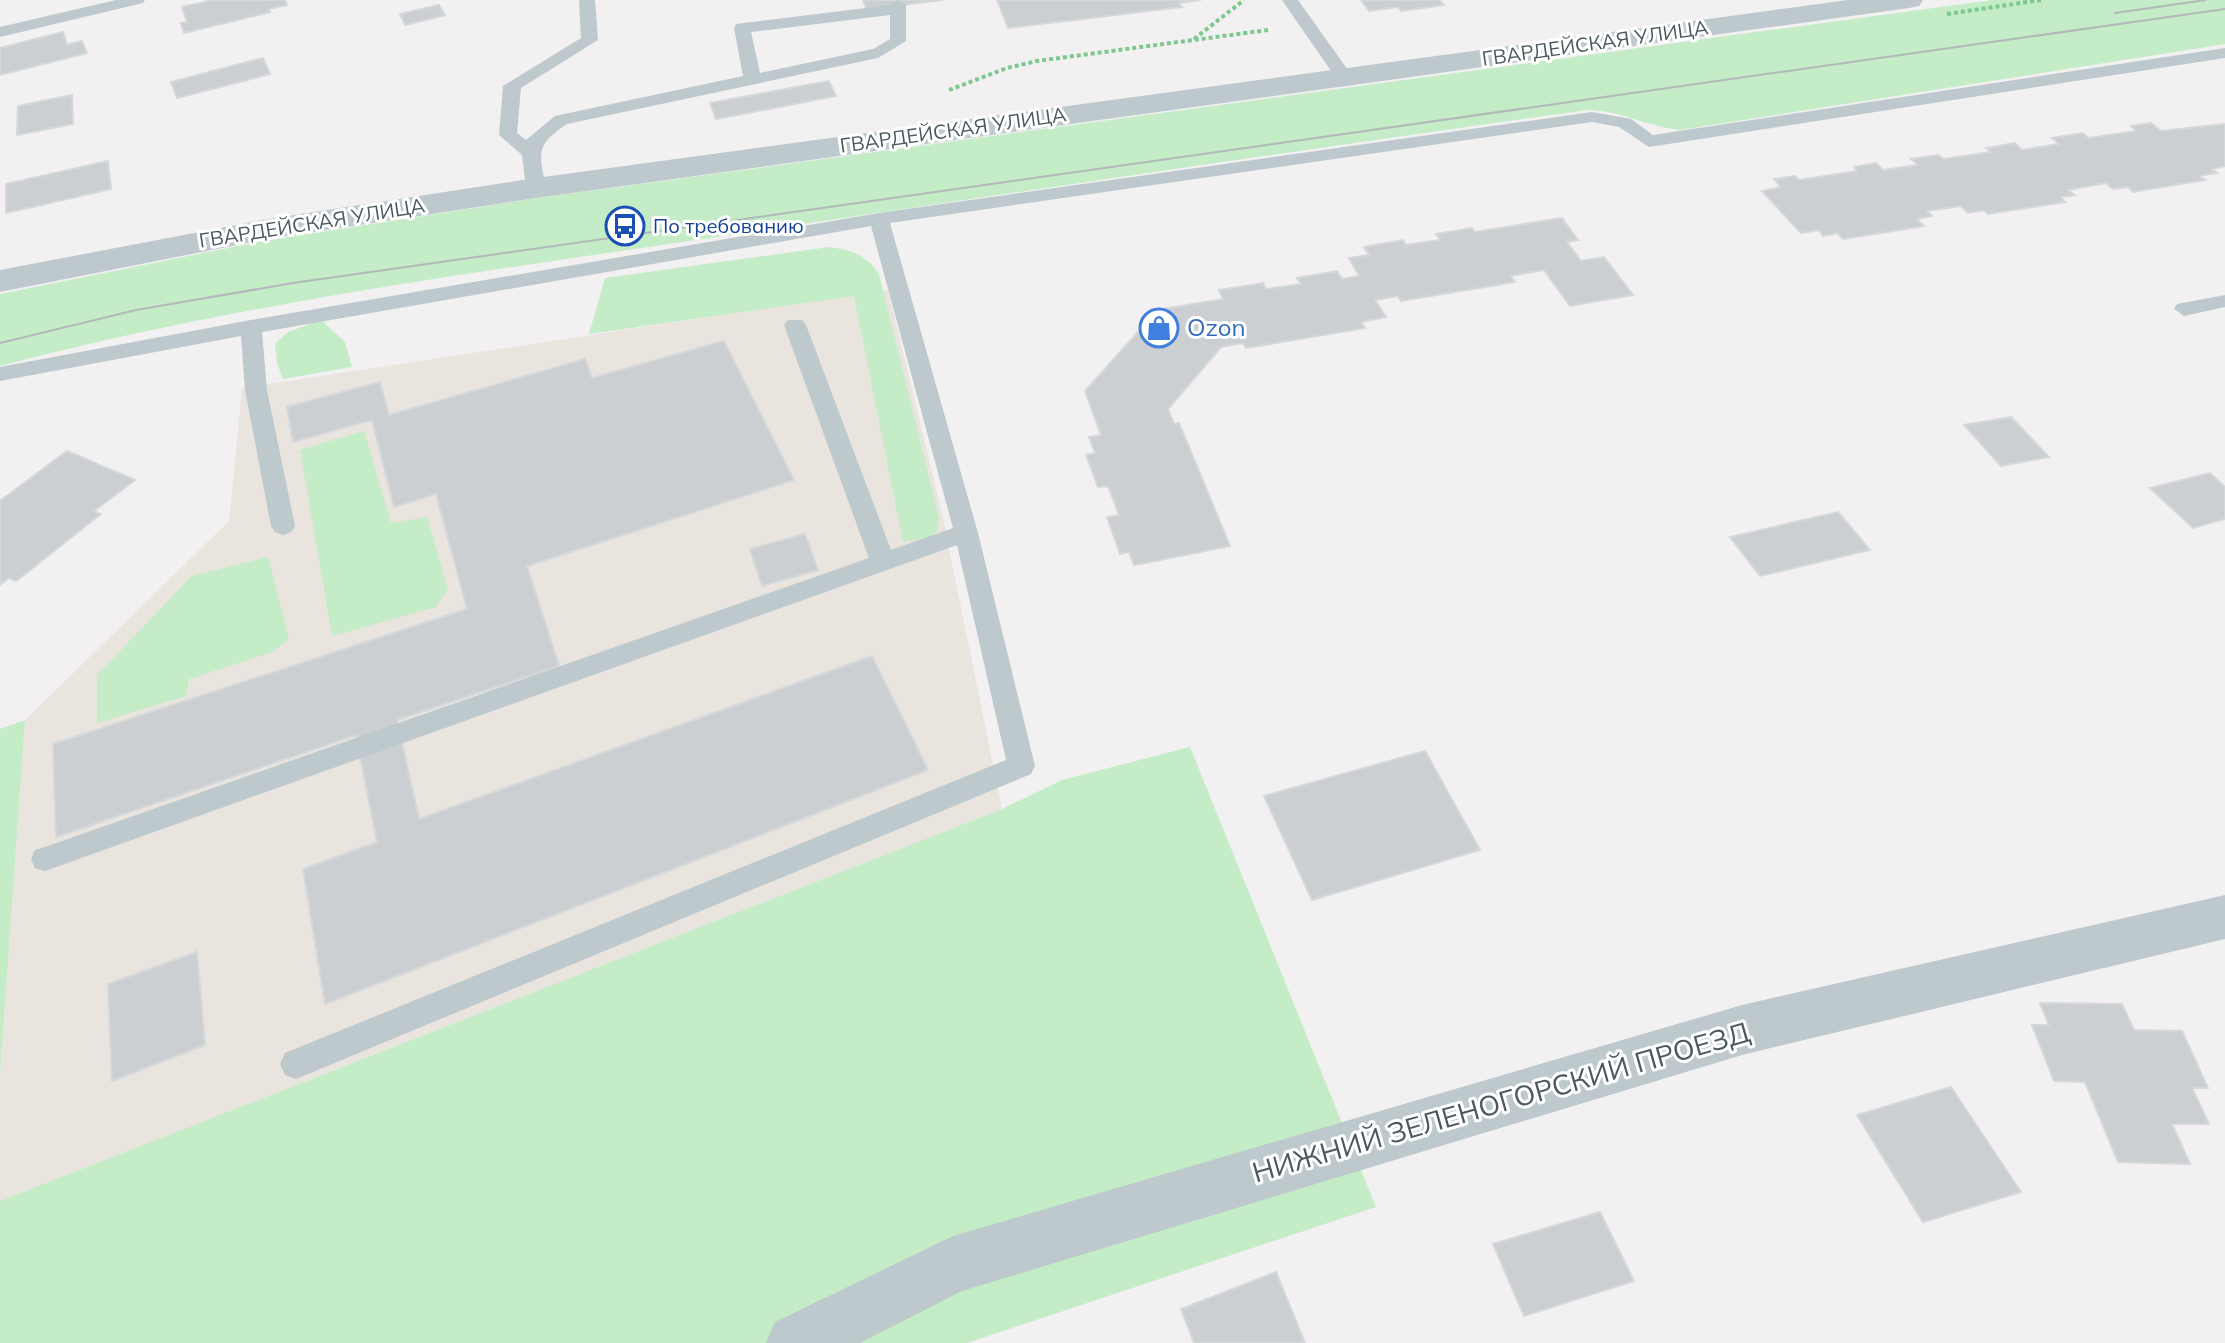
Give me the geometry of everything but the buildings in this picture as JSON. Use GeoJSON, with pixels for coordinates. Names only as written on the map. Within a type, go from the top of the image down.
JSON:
{"type":"FeatureCollection","features":[{"type":"Feature","properties":{"kind":"street","name":"ГВАРДЕЙСКАЯ УЛИЦА"},"geometry":{"type":"LineString","coordinates":[[0,281],[262,230],[536,188],[1909,0]]}},
{"type":"Feature","properties":{"kind":"street","name":"НИЖНИЙ ЗЕЛЕНОГОРСКИЙ ПРОЕЗД"},"geometry":{"type":"LineString","coordinates":[[796,1343],[953,1265],[1742,1030],[2225,917]]}},
{"type":"Feature","properties":{"kind":"lane"},"geometry":{"type":"LineString","coordinates":[[0,32],[137,0]]}},
{"type":"Feature","properties":{"kind":"lane"},"geometry":{"type":"LineString","coordinates":[[530,152],[508,135],[512,86],[590,40],[587,0]]}},
{"type":"Feature","properties":{"kind":"lane"},"geometry":{"type":"LineString","coordinates":[[1290,0],[1344,77]]}},
{"type":"Feature","properties":{"kind":"lane"},"geometry":{"type":"LineString","coordinates":[[536,188],[530,152],[536,135],[561,120],[753,80],[878,53],[898,41],[898,7],[742,28],[753,80]]}},
{"type":"Feature","properties":{"kind":"lane"},"geometry":{"type":"LineString","coordinates":[[4,377],[251,327],[879,219],[1592,117],[1625,123],[1649,141],[2225,53]]}},
{"type":"Feature","properties":{"kind":"lane"},"geometry":{"type":"LineString","coordinates":[[296,1064],[1021,766],[966,533],[879,219]]}},
{"type":"Feature","properties":{"kind":"lane"},"geometry":{"type":"LineString","coordinates":[[2184,309],[2225,301]]}},
{"type":"Feature","properties":{"kind":"lane"},"geometry":{"type":"LineString","coordinates":[[795,325],[883,562]]}},
{"type":"Feature","properties":{"kind":"lane"},"geometry":{"type":"LineString","coordinates":[[251,327],[256,390],[283,526]]}},
{"type":"Feature","properties":{"kind":"lane"},"geometry":{"type":"LineString","coordinates":[[45,859],[966,533]]}},
{"type":"Feature","properties":{"kind":"path"},"geometry":{"type":"LineString","coordinates":[[1192,41],[1244,0]]}},
{"type":"Feature","properties":{"kind":"path"},"geometry":{"type":"LineString","coordinates":[[939,91],[954,89],[1007,68],[1037,61],[1308,25]]}},
{"type":"Feature","properties":{"kind":"shaded area"},"geometry":{"type":"Polygon","coordinates":[[[888,290],[941,509],[1002,809],[0,1201],[0,1075],[25,720],[229,521],[242,388],[888,290]]]}},
{"type":"Feature","properties":{"kind":"green space"},"geometry":{"type":"Polygon","coordinates":[[[1992,0],[2225,0],[2225,44],[1680,130],[1587,110],[1266,156],[364,290],[181,324],[0,366],[0,294],[258,242],[530,199],[1992,0]]]}},
{"type":"Feature","properties":{"kind":"green space"},"geometry":{"type":"Polygon","coordinates":[[[829,247],[858,254],[879,274],[939,518],[937,531],[927,538],[903,542],[854,296],[589,334],[605,278],[829,247]]]}},
{"type":"Feature","properties":{"kind":"green space"},"geometry":{"type":"Polygon","coordinates":[[[321,320],[345,342],[352,367],[283,379],[275,344],[288,332],[321,320]]]}},
{"type":"Feature","properties":{"kind":"green space"},"geometry":{"type":"Polygon","coordinates":[[[364,431],[391,523],[427,517],[448,589],[436,607],[332,636],[300,450],[364,431]]]}},
{"type":"Feature","properties":{"kind":"green space"},"geometry":{"type":"Polygon","coordinates":[[[268,557],[289,639],[272,652],[189,679],[186,696],[97,723],[97,675],[192,576],[268,557]]]}},
{"type":"Feature","properties":{"kind":"green space"},"geometry":{"type":"Polygon","coordinates":[[[25,720],[0,1075],[0,729],[25,720]]]}},
{"type":"Feature","properties":{"kind":"green space"},"geometry":{"type":"Polygon","coordinates":[[[1190,747],[1376,1207],[967,1343],[0,1343],[0,1201],[1002,809],[1062,780],[1190,747]]]}},
{"type":"Feature","properties":{"kind":"tram line"},"geometry":{"type":"LineString","coordinates":[[2115,13],[2206,0]]}},
{"type":"Feature","properties":{"kind":"tram line"},"geometry":{"type":"LineString","coordinates":[[0,343],[136,310],[293,283],[2225,9]]}},
{"type":"Feature","properties":{"kind":"place","name":"По требованию"},"geometry":{"type":"Point","coordinates":[625,226]}},
{"type":"Feature","properties":{"kind":"place","name":"Ozon"},"geometry":{"type":"Point","coordinates":[1159,328]}}]}
